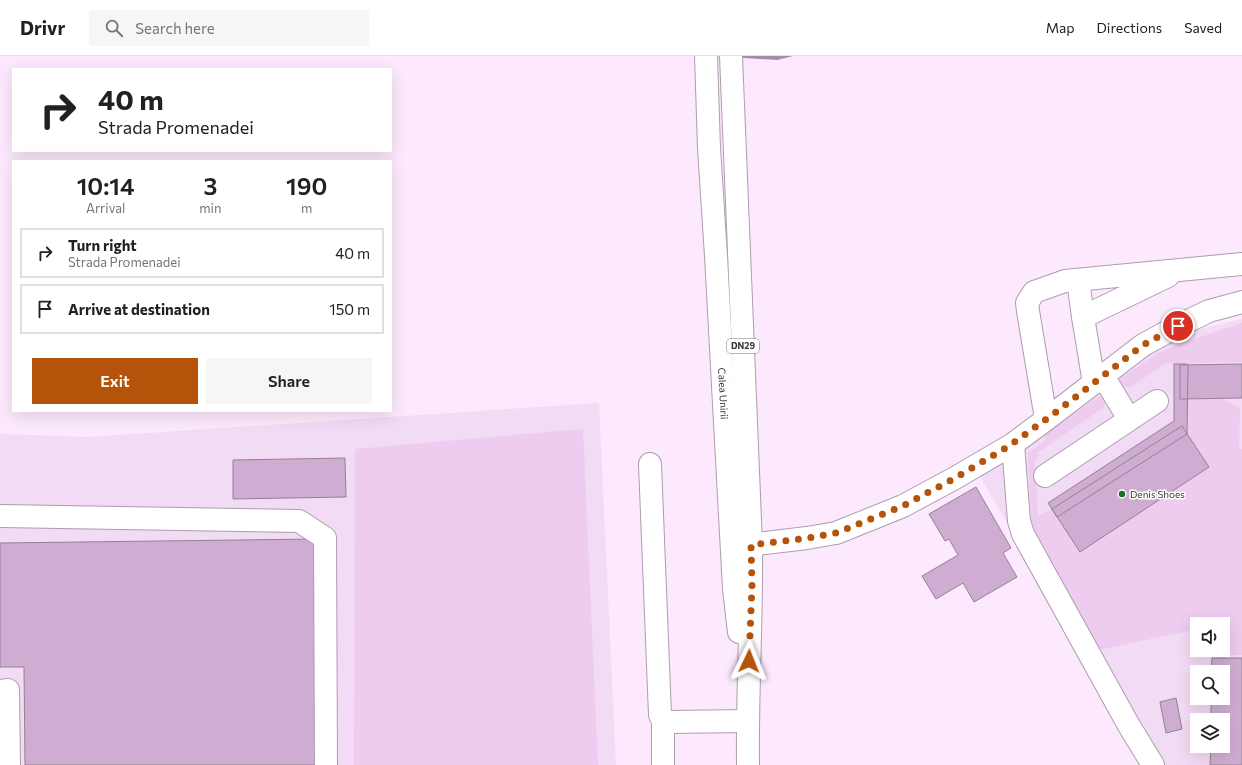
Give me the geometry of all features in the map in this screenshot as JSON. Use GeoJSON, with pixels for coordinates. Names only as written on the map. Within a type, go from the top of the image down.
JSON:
{"type":"FeatureCollection","features":[{"type":"Feature","properties":{"kind":"main road","name":"Calea Unirii"},"geometry":{"type":"LineString","coordinates":[[706,56],[709,148],[717,263],[742,546],[752,586],[748,765]]}},
{"type":"Feature","properties":{"kind":"main road","name":"Calea Unirii"},"geometry":{"type":"LineString","coordinates":[[731,56],[735,148],[742,546]]}},
{"type":"Feature","properties":{"kind":"main road"},"geometry":{"type":"LineString","coordinates":[[1046,419],[1027,303],[1034,292],[1065,281],[1242,264]]}},
{"type":"Feature","properties":{"kind":"main road"},"geometry":{"type":"LineString","coordinates":[[1083,318],[1182,269]]}},
{"type":"Feature","properties":{"kind":"main road"},"geometry":{"type":"LineString","coordinates":[[1078,280],[1083,318],[1098,380],[1129,419]]}},
{"type":"Feature","properties":{"kind":"main road"},"geometry":{"type":"LineString","coordinates":[[742,546],[836,533],[903,506],[1013,444],[1143,345],[1209,311],[1242,302]]}},
{"type":"Feature","properties":{"kind":"main road"},"geometry":{"type":"LineString","coordinates":[[1045,476],[1157,401]]}},
{"type":"Feature","properties":{"kind":"main road"},"geometry":{"type":"LineString","coordinates":[[1013,444],[1019,520],[1023,534],[1128,724],[1153,765]]}},
{"type":"Feature","properties":{"kind":"main road"},"geometry":{"type":"LineString","coordinates":[[650,464],[660,715],[663,721],[663,765]]}},
{"type":"Feature","properties":{"kind":"main road"},"geometry":{"type":"LineString","coordinates":[[0,516],[299,521],[325,538],[326,765]]}},
{"type":"Feature","properties":{"kind":"main road"},"geometry":{"type":"LineString","coordinates":[[0,690],[8,690],[9,765]]}},
{"type":"Feature","properties":{"kind":"main road"},"geometry":{"type":"LineString","coordinates":[[663,721],[668,722],[748,714]]}},
{"type":"Feature","properties":{"kind":"shaded area"},"geometry":{"type":"Polygon","coordinates":[[[712,56],[793,56],[777,60],[712,56]]]}},
{"type":"Feature","properties":{"kind":"shaded area"},"geometry":{"type":"Polygon","coordinates":[[[1242,319],[1242,765],[1149,765],[979,475],[1127,347],[1242,319]]]}},
{"type":"Feature","properties":{"kind":"shaded area"},"geometry":{"type":"Polygon","coordinates":[[[1242,323],[1242,362],[1164,364],[1131,387],[1123,387],[1120,383],[1120,379],[1122,377],[1158,353],[1179,344],[1242,323]]]}},
{"type":"Feature","properties":{"kind":"shaded area"},"geometry":{"type":"Polygon","coordinates":[[[1099,396],[1102,396],[1106,401],[1103,408],[1037,453],[1039,456],[1035,460],[1038,516],[1052,509],[1080,551],[1209,467],[1187,434],[1187,399],[1221,398],[1240,408],[1239,449],[1242,449],[1242,655],[1230,655],[1230,617],[1190,617],[1190,630],[1099,650],[1032,533],[1028,453],[1045,441],[1045,435],[1099,396]]]}},
{"type":"Feature","properties":{"kind":"shaded area"},"geometry":{"type":"Polygon","coordinates":[[[599,403],[616,765],[0,765],[0,434],[89,437],[599,403]]]}},
{"type":"Feature","properties":{"kind":"shaded area"},"geometry":{"type":"Polygon","coordinates":[[[583,429],[598,765],[354,765],[355,449],[583,429]]]}},
{"type":"Feature","properties":{"kind":"building"},"geometry":{"type":"Polygon","coordinates":[[[1174,364],[1188,365],[1187,434],[1057,517],[1048,503],[1174,421],[1174,364]]]}},
{"type":"Feature","properties":{"kind":"building"},"geometry":{"type":"Polygon","coordinates":[[[1242,364],[1242,398],[1180,399],[1180,365],[1242,364]]]}},
{"type":"Feature","properties":{"kind":"building","name":"Denis Shoes"},"geometry":{"type":"Polygon","coordinates":[[[1182,426],[1209,467],[1080,552],[1052,509],[1182,426]]]}},
{"type":"Feature","properties":{"kind":"building"},"geometry":{"type":"Polygon","coordinates":[[[345,458],[346,497],[233,499],[233,460],[345,458]]]}},
{"type":"Feature","properties":{"kind":"building"},"geometry":{"type":"Polygon","coordinates":[[[976,487],[1011,548],[1003,553],[1017,577],[974,602],[963,583],[936,599],[922,576],[958,555],[949,539],[945,541],[929,514],[976,487]]]}},
{"type":"Feature","properties":{"kind":"building"},"geometry":{"type":"Polygon","coordinates":[[[317,539],[317,765],[25,765],[24,667],[0,667],[0,543],[317,539]]]}},
{"type":"Feature","properties":{"kind":"building"},"geometry":{"type":"Polygon","coordinates":[[[1212,658],[1242,658],[1242,765],[1210,765],[1211,753],[1230,753],[1230,713],[1211,713],[1211,705],[1230,705],[1230,665],[1212,665],[1212,658]]]}},
{"type":"Feature","properties":{"kind":"building"},"geometry":{"type":"Polygon","coordinates":[[[1176,698],[1182,729],[1166,733],[1160,702],[1176,698]]]}},
{"type":"Feature","properties":{"kind":"place","name":"Denis Shoes"},"geometry":{"type":"Point","coordinates":[1122,494]}},
{"type":"Feature","properties":{"kind":"route"},"geometry":{"type":"LineString","coordinates":[[749,661],[752,586],[751,545],[836,533],[903,506],[955,478],[1009,446],[1143,345],[1178,326]]}}]}
